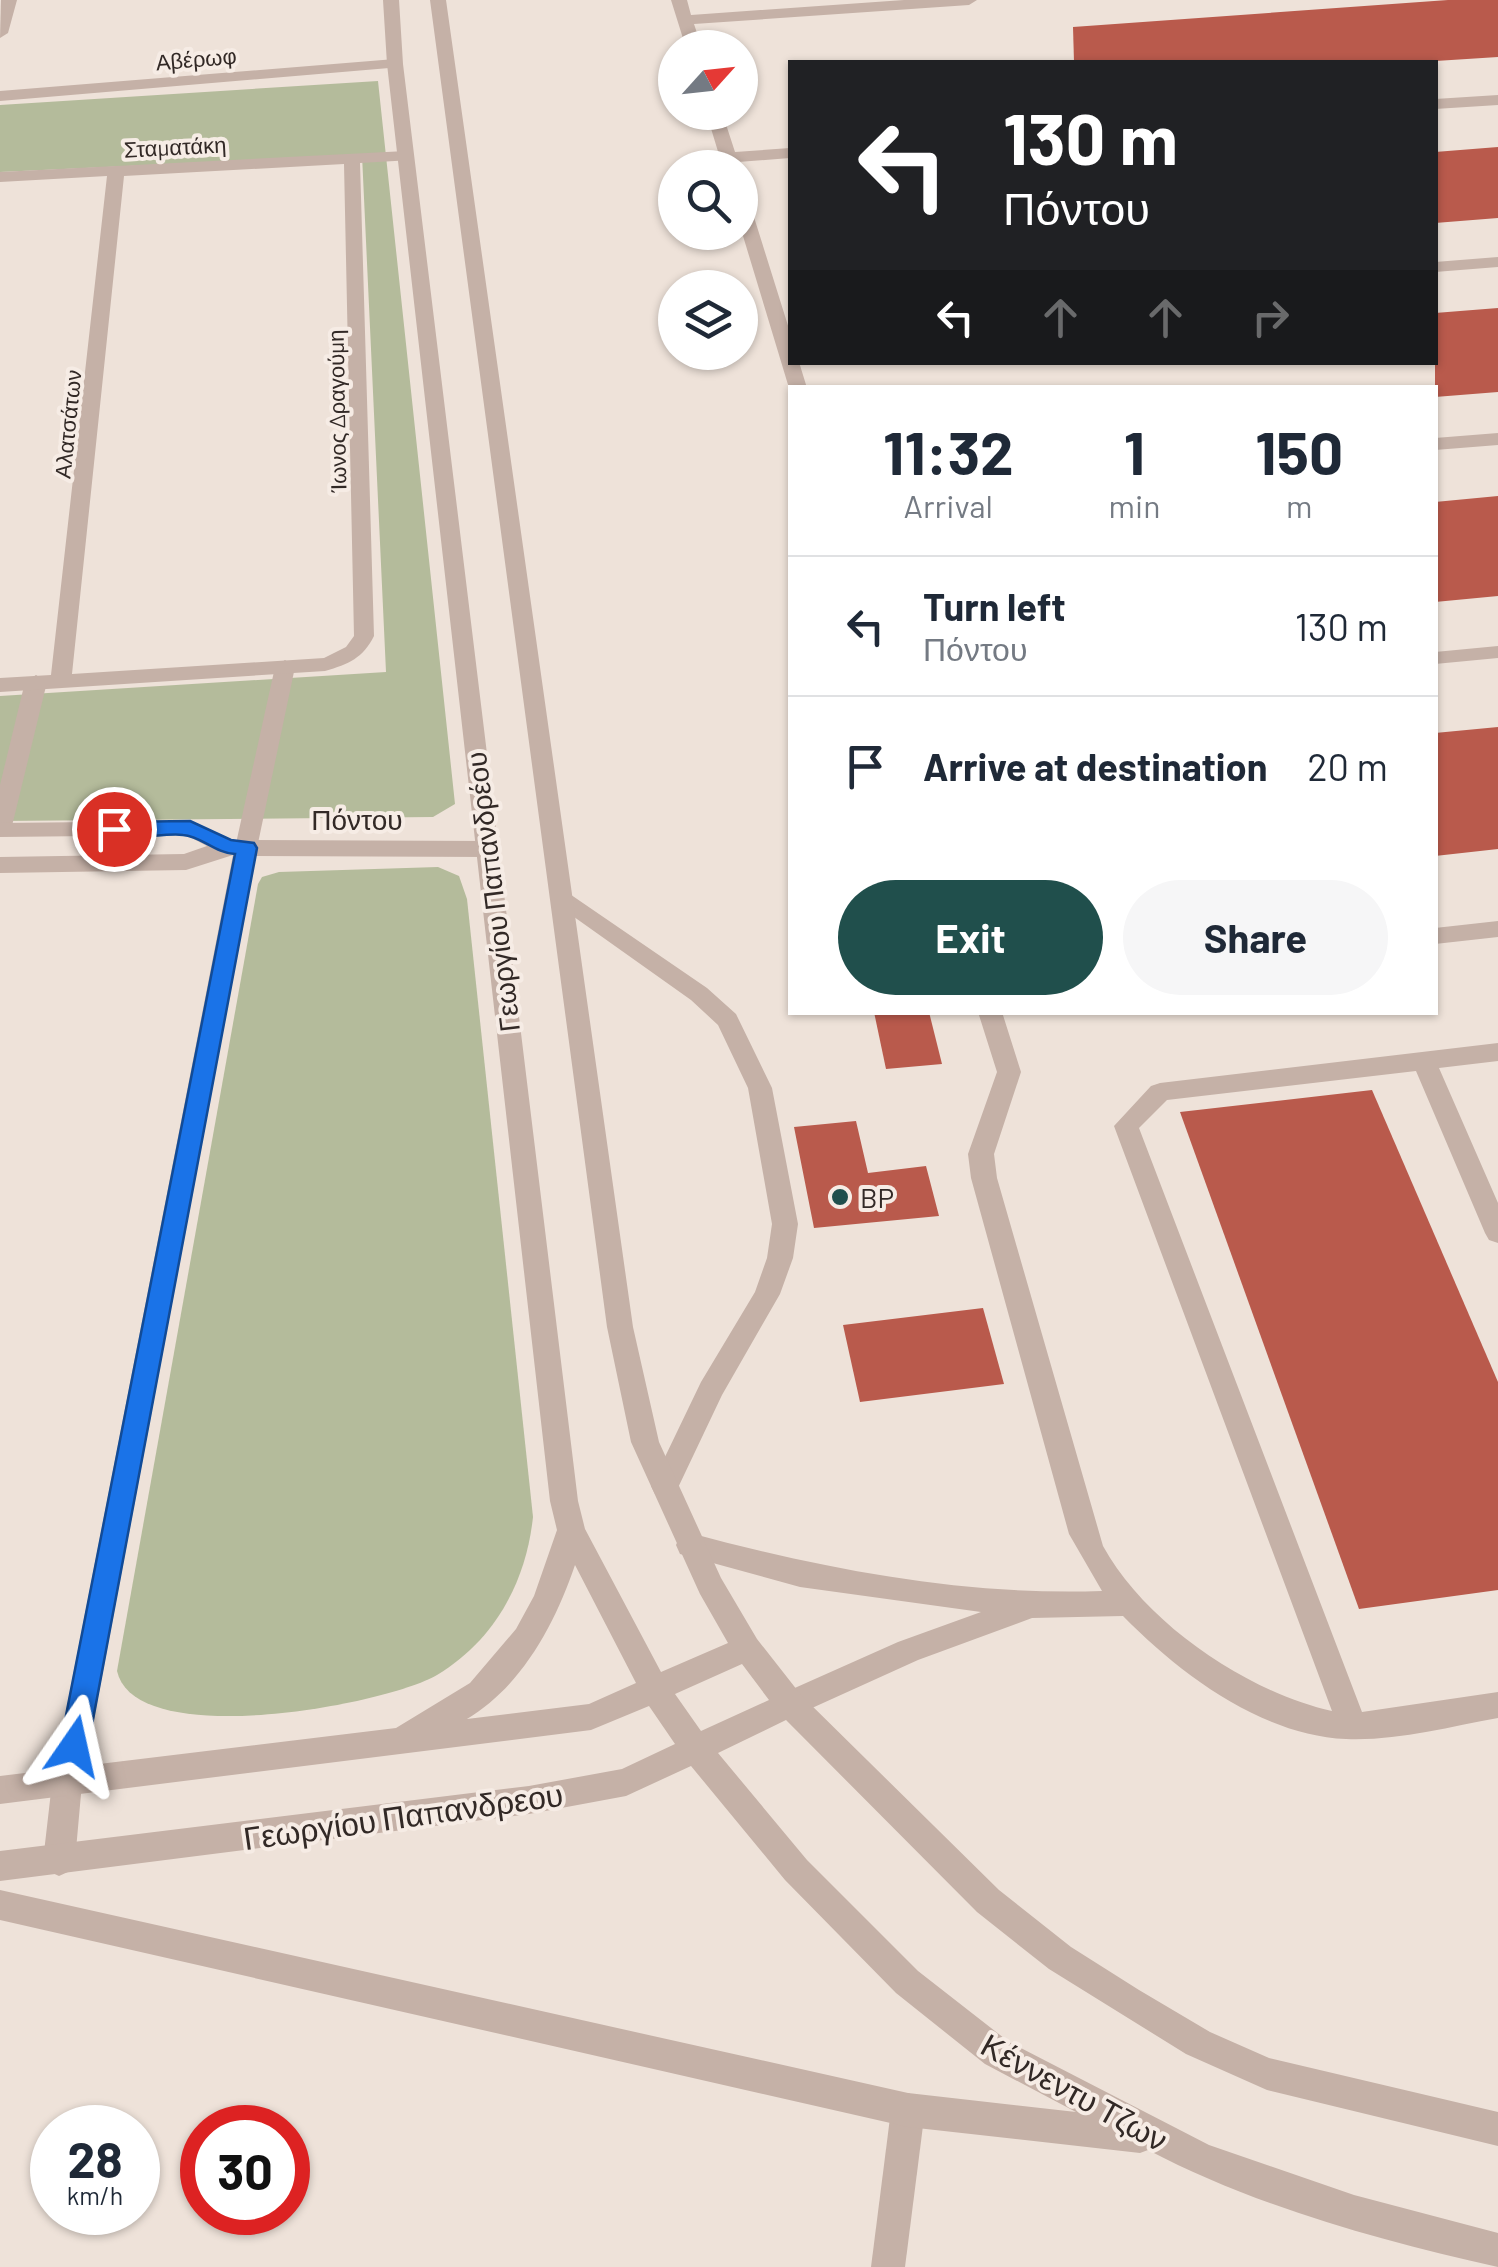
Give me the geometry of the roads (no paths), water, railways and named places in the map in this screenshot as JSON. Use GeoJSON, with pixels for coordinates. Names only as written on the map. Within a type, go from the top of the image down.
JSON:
{"type":"FeatureCollection","features":[{"type":"Feature","properties":{"kind":"street"},"geometry":{"type":"LineString","coordinates":[[0,33],[9,0]]}},
{"type":"Feature","properties":{"kind":"street","name":"Γεωργίου Παπανδρέου"},"geometry":{"type":"LineString","coordinates":[[391,0],[395,64],[564,1501],[571,1530],[655,1690],[697,1750]]}},
{"type":"Feature","properties":{"kind":"street"},"geometry":{"type":"LineString","coordinates":[[438,0],[620,1327],[645,1442],[690,1544],[746,1648],[790,1704],[988,1900],[1060,1958],[1198,2043],[1266,2074],[1498,2129]]}},
{"type":"Feature","properties":{"kind":"street"},"geometry":{"type":"LineString","coordinates":[[679,0],[688,30]]}},
{"type":"Feature","properties":{"kind":"street"},"geometry":{"type":"LineString","coordinates":[[685,20],[970,0]]}},
{"type":"Feature","properties":{"kind":"street","name":"Αβέρωφ"},"geometry":{"type":"LineString","coordinates":[[0,96],[395,64]]}},
{"type":"Feature","properties":{"kind":"street"},"geometry":{"type":"LineString","coordinates":[[1438,104],[1498,100]]}},
{"type":"Feature","properties":{"kind":"street"},"geometry":{"type":"LineString","coordinates":[[758,158],[788,153]]}},
{"type":"Feature","properties":{"kind":"street","name":"Σταματάκη"},"geometry":{"type":"LineString","coordinates":[[0,177],[406,156]]}},
{"type":"Feature","properties":{"kind":"street","name":"Ίωνος Δραγούμη"},"geometry":{"type":"LineString","coordinates":[[285,667],[325,664],[349,656],[364,636],[352,160]]}},
{"type":"Feature","properties":{"kind":"street","name":"Αλατσάτων"},"geometry":{"type":"LineString","coordinates":[[61,681],[116,172]]}},
{"type":"Feature","properties":{"kind":"street"},"geometry":{"type":"LineString","coordinates":[[758,248],[784,320],[788,348]]}},
{"type":"Feature","properties":{"kind":"street"},"geometry":{"type":"LineString","coordinates":[[1438,267],[1498,262]]}},
{"type":"Feature","properties":{"kind":"street"},"geometry":{"type":"LineString","coordinates":[[1438,444],[1498,439]]}},
{"type":"Feature","properties":{"kind":"street"},"geometry":{"type":"LineString","coordinates":[[1438,658],[1498,652]]}},
{"type":"Feature","properties":{"kind":"street"},"geometry":{"type":"LineString","coordinates":[[0,684],[285,667],[237,848],[67,1783],[59,1860]]}},
{"type":"Feature","properties":{"kind":"street"},"geometry":{"type":"LineString","coordinates":[[0,830],[36,682]]}},
{"type":"Feature","properties":{"kind":"street","name":"Πόντου"},"geometry":{"type":"LineString","coordinates":[[0,830],[190,828],[237,848]]}},
{"type":"Feature","properties":{"kind":"street","name":"Πόντου"},"geometry":{"type":"LineString","coordinates":[[0,865],[186,862],[237,848],[487,849]]}},
{"type":"Feature","properties":{"kind":"street"},"geometry":{"type":"LineString","coordinates":[[561,896],[700,994],[728,1020],[760,1088],[785,1224],[780,1258],[767,1294],[711,1390],[664,1486]]}},
{"type":"Feature","properties":{"kind":"street"},"geometry":{"type":"LineString","coordinates":[[1438,936],[1498,929]]}},
{"type":"Feature","properties":{"kind":"street"},"geometry":{"type":"LineString","coordinates":[[991,1015],[1009,1072],[981,1154],[984,1178],[1083,1534],[1102,1571],[1128,1603],[1187,1656],[1255,1697],[1308,1719],[1352,1726],[1498,1705]]}},
{"type":"Feature","properties":{"kind":"street"},"geometry":{"type":"LineString","coordinates":[[1352,1726],[1126,1126],[1160,1092],[1498,1052]]}},
{"type":"Feature","properties":{"kind":"street"},"geometry":{"type":"LineString","coordinates":[[1424,1061],[1498,1233]]}},
{"type":"Feature","properties":{"kind":"street"},"geometry":{"type":"LineString","coordinates":[[394,1743],[479,1694],[525,1644],[555,1588],[571,1530]]}},
{"type":"Feature","properties":{"kind":"street"},"geometry":{"type":"LineString","coordinates":[[690,1544],[800,1575],[1033,1606],[1128,1603]]}},
{"type":"Feature","properties":{"kind":"street","name":"Γεωργίου Παπανδρεου"},"geometry":{"type":"LineString","coordinates":[[0,1866],[529,1800],[626,1782],[926,1644],[1033,1606]]}},
{"type":"Feature","properties":{"kind":"street"},"geometry":{"type":"LineString","coordinates":[[0,1790],[591,1717],[746,1648]]}},
{"type":"Feature","properties":{"kind":"street","name":"Κέννεντυ Τζων"},"geometry":{"type":"LineString","coordinates":[[697,1750],[796,1870],[907,1982],[996,2053],[1202,2160],[1354,2212],[1498,2250]]}},
{"type":"Feature","properties":{"kind":"street"},"geometry":{"type":"LineString","coordinates":[[0,1906],[908,2110],[1155,2137]]}},
{"type":"Feature","properties":{"kind":"street"},"geometry":{"type":"LineString","coordinates":[[888,2267],[908,2110]]}},
{"type":"Feature","properties":{"kind":"place","name":"BP"},"geometry":{"type":"Point","coordinates":[840,1197]}}]}
